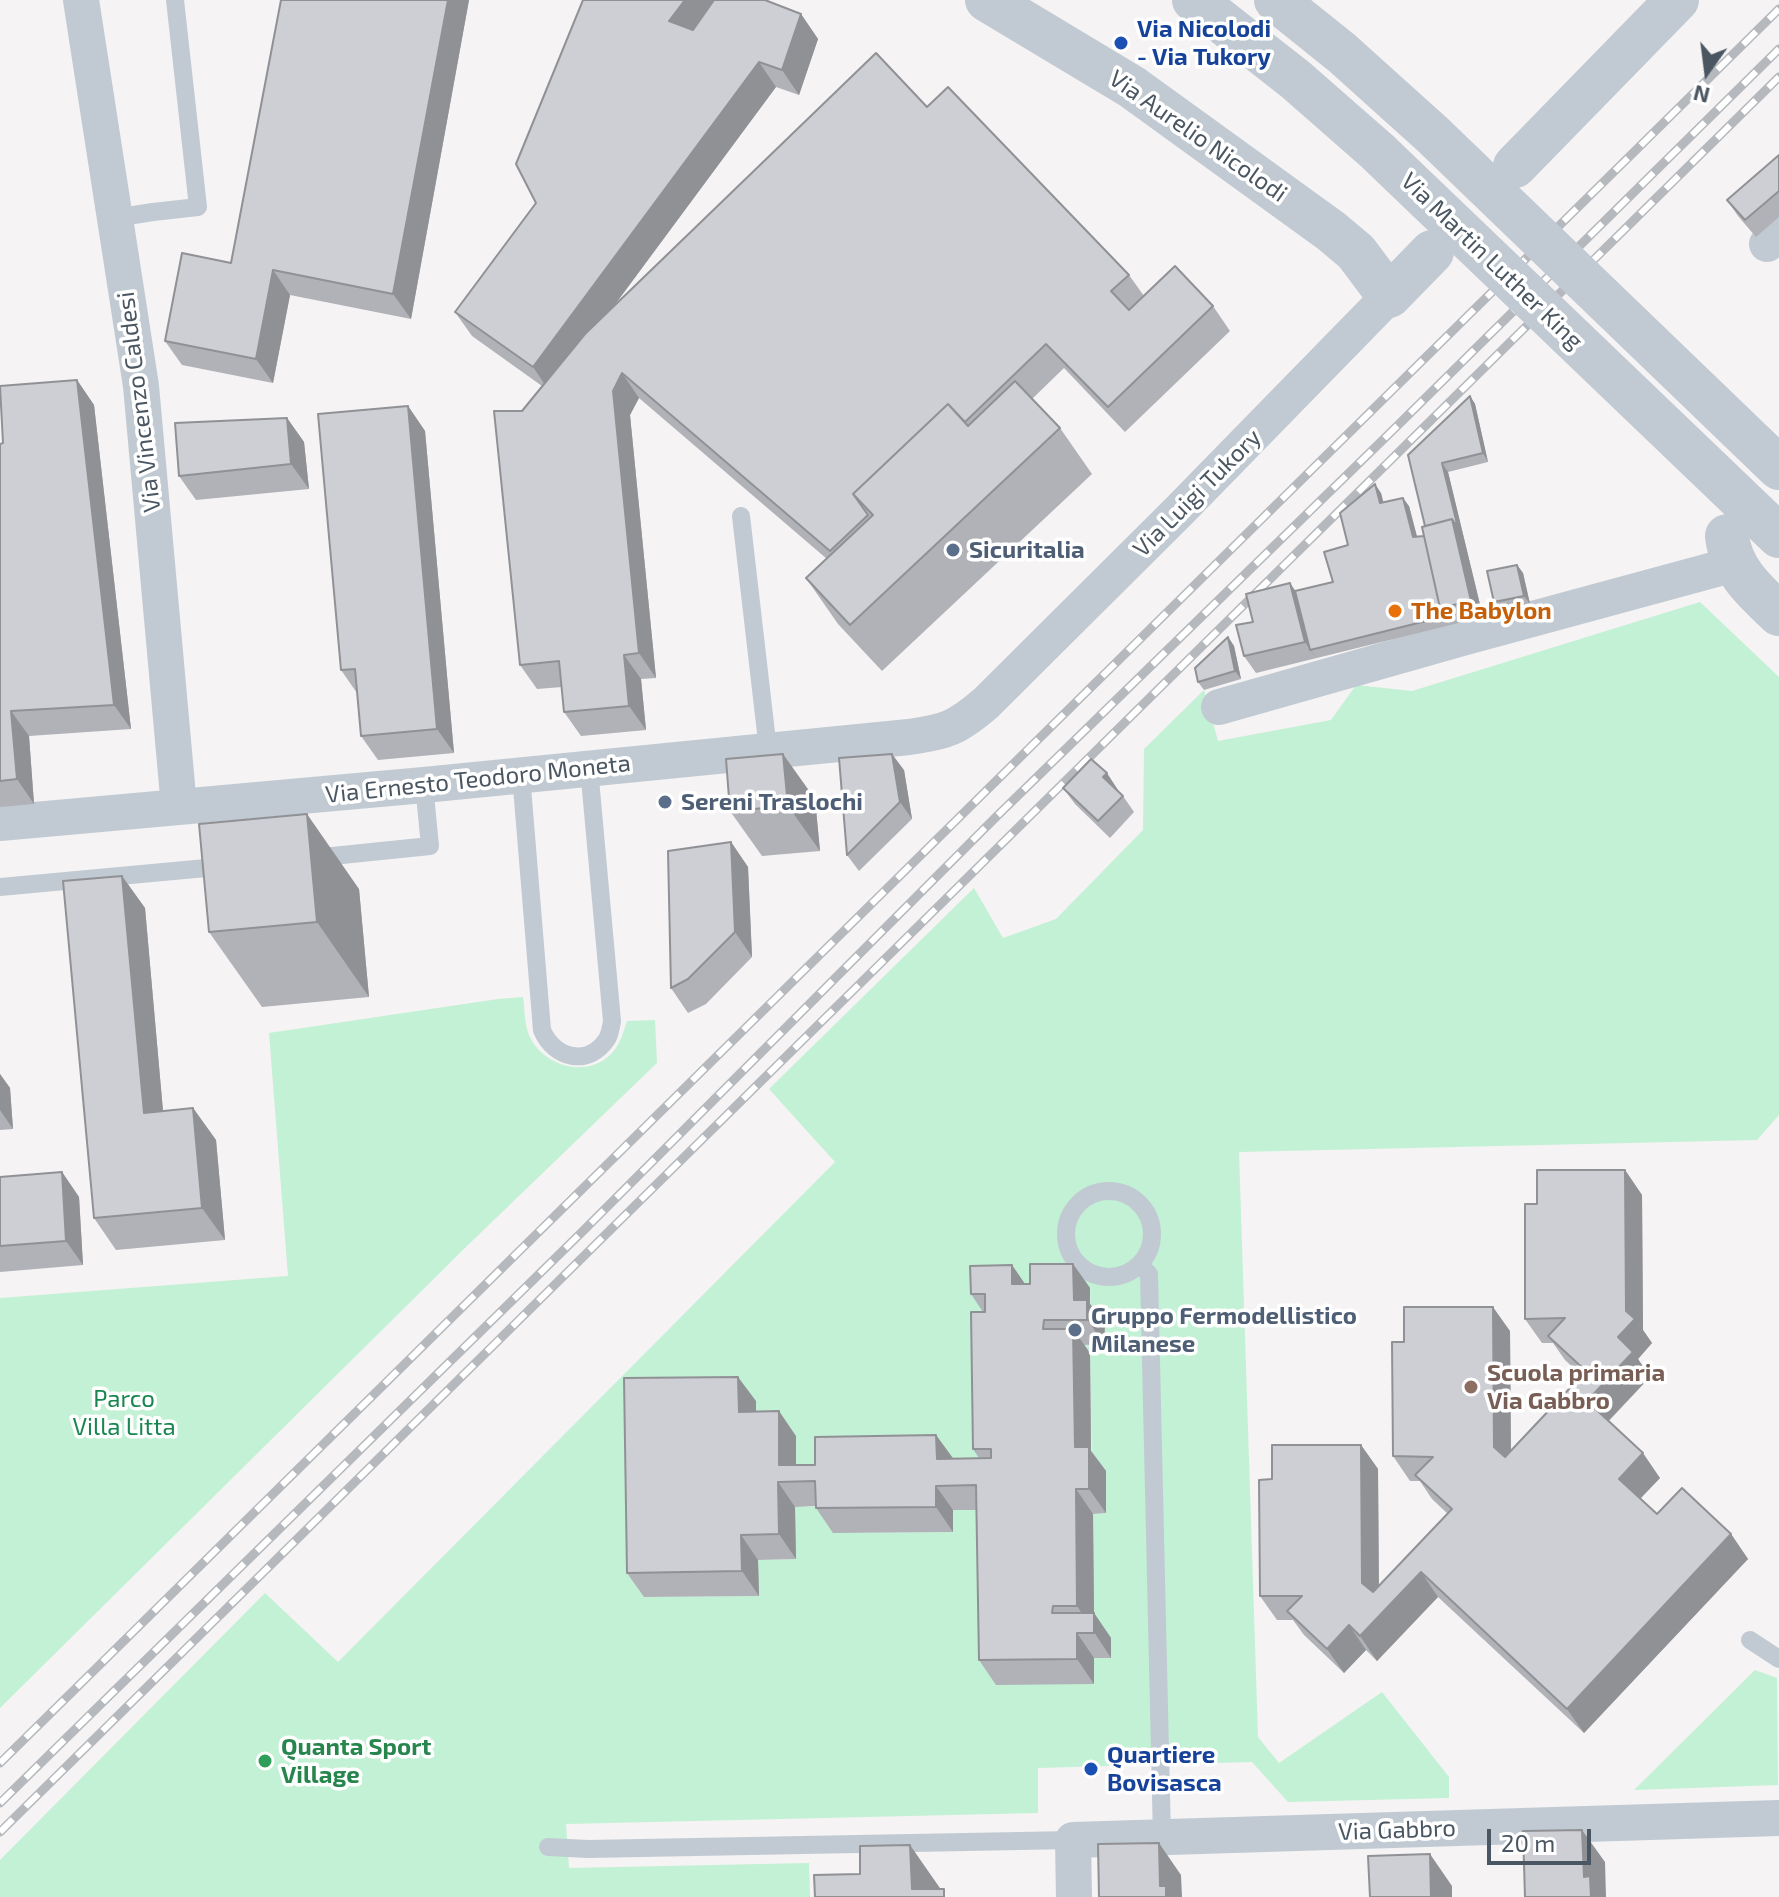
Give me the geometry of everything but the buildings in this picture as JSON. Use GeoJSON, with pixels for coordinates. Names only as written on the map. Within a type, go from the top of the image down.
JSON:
{"type":"FeatureCollection","features":[{"type":"Feature","properties":{"kind":"street","name":"Via Vincenzo Caldesi"},"geometry":{"type":"LineString","coordinates":[[81,0],[141,386],[179,807]]}},
{"type":"Feature","properties":{"kind":"street","name":"Via Aurelio Nicolodi"},"geometry":{"type":"LineString","coordinates":[[987,0],[1132,87],[1331,231],[1356,252],[1389,296]]}},
{"type":"Feature","properties":{"kind":"street","name":"Via Martin Luther King"},"geometry":{"type":"LineString","coordinates":[[1194,0],[1377,151],[1779,536]]}},
{"type":"Feature","properties":{"kind":"street","name":"Via Martin Luther King"},"geometry":{"type":"LineString","coordinates":[[1276,0],[1342,53],[1432,134],[1779,468]]}},
{"type":"Feature","properties":{"kind":"street"},"geometry":{"type":"LineString","coordinates":[[1515,166],[1677,0]]}},
{"type":"Feature","properties":{"kind":"street","name":"Via Luigi Tukory"},"geometry":{"type":"LineString","coordinates":[[955,727],[986,703],[1201,489],[1432,252]]}},
{"type":"Feature","properties":{"kind":"street"},"geometry":{"type":"LineString","coordinates":[[1219,707],[1466,637],[1731,550],[1745,581],[1779,614]]}},
{"type":"Feature","properties":{"kind":"street","name":"Via Ernesto Teodoro Moneta"},"geometry":{"type":"LineString","coordinates":[[0,823],[909,737],[955,727]]}},
{"type":"Feature","properties":{"kind":"street","name":"Via Gabbro"},"geometry":{"type":"LineString","coordinates":[[1073,1840],[1779,1818]]}},
{"type":"Feature","properties":{"kind":"street"},"geometry":{"type":"LineString","coordinates":[[1073,1840],[1074,1897]]}},
{"type":"Feature","properties":{"kind":"lane"},"geometry":{"type":"LineString","coordinates":[[115,218],[198,207],[175,0]]}},
{"type":"Feature","properties":{"kind":"lane"},"geometry":{"type":"LineString","coordinates":[[741,516],[768,750]]}},
{"type":"Feature","properties":{"kind":"lane"},"geometry":{"type":"LineString","coordinates":[[521,775],[542,1030],[557,1051],[585,1056],[608,1037],[612,1021],[589,768]]}},
{"type":"Feature","properties":{"kind":"lane"},"geometry":{"type":"LineString","coordinates":[[289,860],[430,846],[424,785]]}},
{"type":"Feature","properties":{"kind":"lane"},"geometry":{"type":"LineString","coordinates":[[0,887],[242,864]]}},
{"type":"Feature","properties":{"kind":"lane"},"geometry":{"type":"LineString","coordinates":[[1102,1191],[1131,1197],[1141,1205],[1150,1220],[1153,1234],[1147,1255],[1140,1265],[1129,1273],[1112,1278],[1089,1273],[1077,1265],[1068,1250],[1066,1236],[1072,1211],[1102,1191]]}},
{"type":"Feature","properties":{"kind":"lane"},"geometry":{"type":"LineString","coordinates":[[1140,1265],[1149,1274],[1162,1838]]}},
{"type":"Feature","properties":{"kind":"lane"},"geometry":{"type":"LineString","coordinates":[[1750,1640],[1779,1659]]}},
{"type":"Feature","properties":{"kind":"lane"},"geometry":{"type":"LineString","coordinates":[[548,1847],[588,1849],[1073,1840]]}},
{"type":"Feature","properties":{"kind":"green space"},"geometry":{"type":"Polygon","coordinates":[[[1700,602],[1779,677],[1779,1115],[1757,1140],[1239,1152],[1258,1737],[1279,1763],[1382,1692],[1449,1777],[1449,1798],[1288,1802],[1252,1762],[1038,1768],[1038,1813],[566,1824],[569,1868],[809,1863],[810,1897],[0,1897],[0,1860],[265,1593],[338,1662],[835,1162],[769,1089],[974,888],[1003,938],[1056,919],[1143,830],[1144,749],[1204,690],[1218,741],[1331,720],[1356,685],[1412,691],[1700,602]],[[1090,1288],[1048,1289],[1047,1309],[1029,1309],[1028,1290],[987,1290],[988,1319],[1002,1319],[1002,1337],[988,1337],[990,1473],[1008,1473],[1008,1482],[954,1483],[953,1460],[832,1461],[832,1490],[796,1490],[796,1436],[756,1436],[755,1401],[641,1403],[644,1597],[758,1596],[758,1560],[796,1559],[795,1507],[832,1506],[833,1533],[953,1532],[953,1510],[994,1510],[996,1684],[1094,1683],[1094,1658],[1111,1658],[1111,1638],[1070,1638],[1070,1631],[1094,1630],[1093,1514],[1106,1513],[1106,1472],[1092,1471],[1090,1354],[1061,1354],[1061,1345],[1104,1344],[1104,1324],[1091,1324],[1090,1288]]]}},
{"type":"Feature","properties":{"kind":"green space","name":"Parco Villa Litta"},"geometry":{"type":"Polygon","coordinates":[[[523,997],[529,1034],[546,1057],[568,1066],[590,1066],[617,1047],[627,1021],[655,1020],[657,1063],[468,1245],[0,1708],[0,1298],[288,1276],[269,1033],[523,997]]]}},
{"type":"Feature","properties":{"kind":"green space"},"geometry":{"type":"Polygon","coordinates":[[[1755,1670],[1777,1678],[1778,1785],[1634,1790],[1755,1670]]]}},
{"type":"Feature","properties":{"kind":"railway"},"geometry":{"type":"LineString","coordinates":[[0,1763],[1779,9]]}},
{"type":"Feature","properties":{"kind":"railway"},"geometry":{"type":"LineString","coordinates":[[0,1803],[583,1231],[996,817],[1779,49]]}},
{"type":"Feature","properties":{"kind":"railway"},"geometry":{"type":"LineString","coordinates":[[0,1832],[1779,77]]}},
{"type":"Feature","properties":{"kind":"place","name":"Via Nicolodi - Via Tukory"},"geometry":{"type":"Point","coordinates":[1121,43]}},
{"type":"Feature","properties":{"kind":"place","name":"Sicuritalia"},"geometry":{"type":"Point","coordinates":[953,550]}},
{"type":"Feature","properties":{"kind":"place","name":"The Babylon"},"geometry":{"type":"Point","coordinates":[1395,611]}},
{"type":"Feature","properties":{"kind":"place","name":"Sereni Traslochi"},"geometry":{"type":"Point","coordinates":[665,802]}},
{"type":"Feature","properties":{"kind":"place","name":"Gruppo Fermodellistico Milanese"},"geometry":{"type":"Point","coordinates":[1075,1330]}},
{"type":"Feature","properties":{"kind":"place","name":"Scuola primaria Via Gabbro"},"geometry":{"type":"Point","coordinates":[1471,1387]}},
{"type":"Feature","properties":{"kind":"place","name":"Quanta Sport Village"},"geometry":{"type":"Point","coordinates":[265,1761]}},
{"type":"Feature","properties":{"kind":"place","name":"Quartiere Bovisasca"},"geometry":{"type":"Point","coordinates":[1091,1769]}}]}
